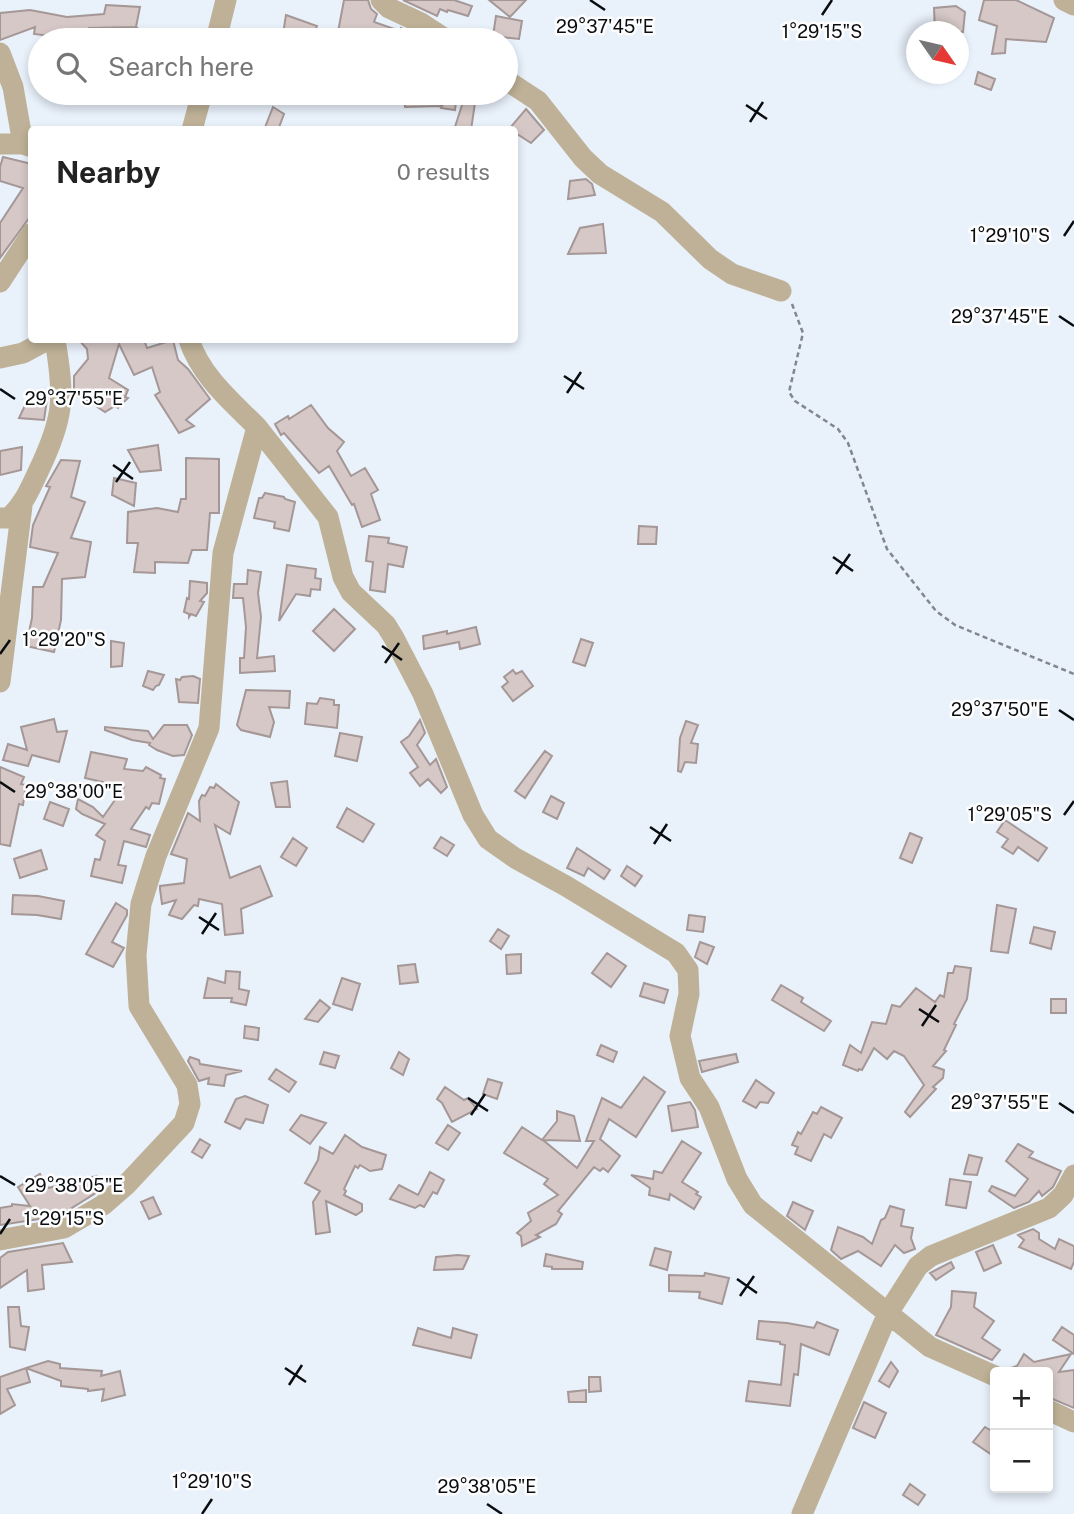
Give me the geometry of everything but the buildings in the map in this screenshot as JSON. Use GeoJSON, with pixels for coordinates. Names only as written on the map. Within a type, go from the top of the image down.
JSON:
{"type":"FeatureCollection","features":[{"type":"Feature","properties":{"kind":"street"},"geometry":{"type":"LineString","coordinates":[[219,28],[226,0]]}},
{"type":"Feature","properties":{"kind":"street"},"geometry":{"type":"LineString","coordinates":[[381,0],[389,8],[429,28]]}},
{"type":"Feature","properties":{"kind":"street"},"geometry":{"type":"LineString","coordinates":[[1063,0],[1074,5]]}},
{"type":"Feature","properties":{"kind":"street"},"geometry":{"type":"LineString","coordinates":[[0,53],[13,87],[27,145],[0,144]]}},
{"type":"Feature","properties":{"kind":"street"},"geometry":{"type":"LineString","coordinates":[[518,88],[538,101],[583,158],[600,174],[662,212],[710,258],[732,274],[781,291]]}},
{"type":"Feature","properties":{"kind":"street"},"geometry":{"type":"LineString","coordinates":[[193,126],[199,105]]}},
{"type":"Feature","properties":{"kind":"street"},"geometry":{"type":"LineString","coordinates":[[0,282],[28,239]]}},
{"type":"Feature","properties":{"kind":"street"},"geometry":{"type":"LineString","coordinates":[[0,358],[23,353],[41,343]]}},
{"type":"Feature","properties":{"kind":"street"},"geometry":{"type":"LineString","coordinates":[[0,682],[22,506],[54,438],[60,418],[62,379],[56,343]]}},
{"type":"Feature","properties":{"kind":"street"},"geometry":{"type":"LineString","coordinates":[[190,343],[195,358],[215,384],[257,427],[327,517],[343,577],[351,593],[386,625],[394,638],[423,694],[473,815],[488,839],[515,858],[676,953],[688,970],[690,994],[680,1037],[690,1078],[709,1107],[737,1179],[753,1205],[930,1347],[990,1374]]}},
{"type":"Feature","properties":{"kind":"street"},"geometry":{"type":"LineString","coordinates":[[0,1240],[64,1228],[103,1205],[126,1185],[184,1123],[190,1104],[187,1085],[139,1006],[136,955],[141,904],[156,856],[209,728],[223,553],[257,427]]}},
{"type":"Feature","properties":{"kind":"street"},"geometry":{"type":"LineString","coordinates":[[0,518],[9,518],[22,506]]}},
{"type":"Feature","properties":{"kind":"street"},"geometry":{"type":"LineString","coordinates":[[802,1514],[888,1313],[918,1266],[931,1256],[1049,1208],[1063,1195],[1074,1175]]}},
{"type":"Feature","properties":{"kind":"street"},"geometry":{"type":"LineString","coordinates":[[1053,1412],[1074,1422]]}},
{"type":"Feature","properties":{"kind":"path"},"geometry":{"type":"LineString","coordinates":[[781,291],[795,308],[803,333],[789,391],[795,401],[838,429],[848,443],[887,548],[936,611],[955,625],[1074,674]]}}]}
